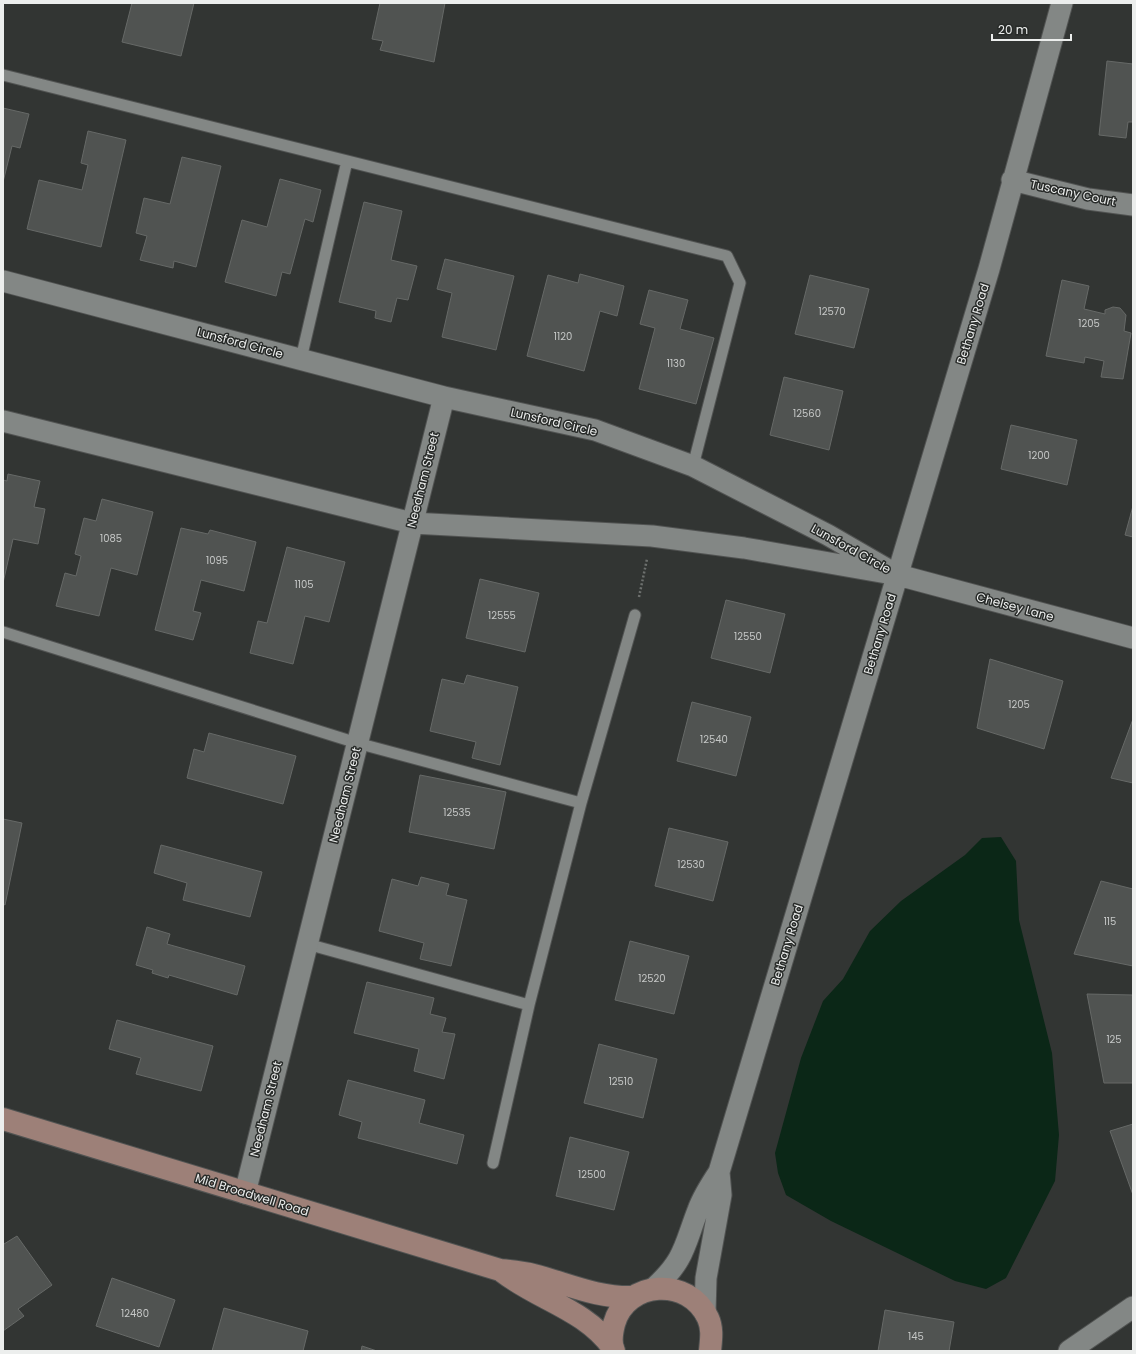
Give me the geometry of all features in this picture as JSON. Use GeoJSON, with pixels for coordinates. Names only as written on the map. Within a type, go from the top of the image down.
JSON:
{"type":"FeatureCollection","features":[{"type":"Feature","properties":{"kind":"street","name":"Bethany Road"},"geometry":{"type":"LineString","coordinates":[[654,1288],[668,1276],[682,1255],[698,1210],[707,1190],[719,1172],[989,269],[1012,180],[1062,3]]}},
{"type":"Feature","properties":{"kind":"street","name":"Tuscany Court"},"geometry":{"type":"LineString","coordinates":[[1012,180],[1088,199],[1133,205]]}},
{"type":"Feature","properties":{"kind":"street","name":"Lunsford Circle"},"geometry":{"type":"LineString","coordinates":[[3,281],[444,397],[595,430],[693,466],[828,534],[898,575]]}},
{"type":"Feature","properties":{"kind":"street","name":"Needham Street"},"geometry":{"type":"LineString","coordinates":[[245,1193],[444,397]]}},
{"type":"Feature","properties":{"kind":"street","name":"Lunsford Circle"},"geometry":{"type":"LineString","coordinates":[[3,421],[412,523],[652,536],[744,548],[898,575]]}},
{"type":"Feature","properties":{"kind":"street","name":"Chelsey Lane"},"geometry":{"type":"LineString","coordinates":[[898,575],[1133,638]]}},
{"type":"Feature","properties":{"kind":"street","name":"Mid Broadwell Road"},"geometry":{"type":"LineString","coordinates":[[3,1119],[500,1270],[532,1274],[593,1294],[612,1297],[633,1297]]}},
{"type":"Feature","properties":{"kind":"street","name":"Bethany Road"},"geometry":{"type":"LineString","coordinates":[[705,1313],[706,1278],[721,1195],[719,1172]]}},
{"type":"Feature","properties":{"kind":"street","name":"Mid Broadwell Road"},"geometry":{"type":"LineString","coordinates":[[500,1270],[517,1284],[584,1319],[603,1334],[613,1350]]}},
{"type":"Feature","properties":{"kind":"street"},"geometry":{"type":"LineString","coordinates":[[613,1350],[612,1332],[616,1316],[625,1303],[633,1297],[654,1288],[671,1288],[686,1294],[699,1304],[705,1313],[712,1335],[713,1348]]}},
{"type":"Feature","properties":{"kind":"street"},"geometry":{"type":"LineString","coordinates":[[1068,1351],[1133,1307]]}},
{"type":"Feature","properties":{"kind":"lane"},"geometry":{"type":"LineString","coordinates":[[3,75],[727,256],[740,283],[693,466]]}},
{"type":"Feature","properties":{"kind":"lane"},"geometry":{"type":"LineString","coordinates":[[301,359],[347,161]]}},
{"type":"Feature","properties":{"kind":"lane"},"geometry":{"type":"LineString","coordinates":[[493,1163],[529,1005],[581,803],[635,615]]}},
{"type":"Feature","properties":{"kind":"lane"},"geometry":{"type":"LineString","coordinates":[[3,632],[357,743],[581,803]]}},
{"type":"Feature","properties":{"kind":"lane"},"geometry":{"type":"LineString","coordinates":[[307,944],[529,1005]]}},
{"type":"Feature","properties":{"kind":"path"},"geometry":{"type":"LineString","coordinates":[[635,615],[652,536]]}},
{"type":"Feature","properties":{"kind":"shaded area"},"geometry":{"type":"Polygon","coordinates":[[[1001,837],[1016,861],[1019,920],[1052,1053],[1059,1135],[1055,1181],[1006,1278],[986,1289],[955,1281],[831,1221],[786,1195],[778,1173],[775,1153],[801,1058],[823,1001],[843,979],[870,931],[901,901],[965,855],[982,838],[1001,837]]]}},
{"type":"Feature","properties":{"kind":"building"},"geometry":{"type":"Polygon","coordinates":[[[132,3],[194,3],[181,56],[122,42],[132,3]]]}},
{"type":"Feature","properties":{"kind":"building"},"geometry":{"type":"Polygon","coordinates":[[[380,3],[445,3],[434,62],[380,50],[383,41],[372,39],[380,3]]]}},
{"type":"Feature","properties":{"kind":"building"},"geometry":{"type":"Polygon","coordinates":[[[1107,61],[1133,64],[1133,122],[1128,122],[1126,138],[1099,135],[1107,61]]]}},
{"type":"Feature","properties":{"kind":"building"},"geometry":{"type":"Polygon","coordinates":[[[3,108],[29,114],[20,148],[12,146],[3,182],[3,108]]]}},
{"type":"Feature","properties":{"kind":"building"},"geometry":{"type":"Polygon","coordinates":[[[88,131],[126,140],[101,247],[27,229],[39,180],[82,190],[88,165],[81,163],[88,131]]]}},
{"type":"Feature","properties":{"kind":"building"},"geometry":{"type":"Polygon","coordinates":[[[182,157],[221,166],[196,267],[174,261],[173,268],[140,260],[147,236],[136,233],[144,198],[170,204],[182,157]]]}},
{"type":"Feature","properties":{"kind":"building"},"geometry":{"type":"Polygon","coordinates":[[[280,179],[321,190],[313,222],[305,219],[290,274],[282,272],[276,296],[225,282],[242,220],[267,227],[280,179]]]}},
{"type":"Feature","properties":{"kind":"building"},"geometry":{"type":"Polygon","coordinates":[[[364,202],[402,211],[391,260],[417,266],[408,300],[397,298],[391,322],[375,318],[376,311],[339,302],[364,202]]]}},
{"type":"Feature","properties":{"kind":"building"},"geometry":{"type":"Polygon","coordinates":[[[445,259],[514,276],[496,350],[442,337],[452,293],[437,289],[445,259]]]}},
{"type":"Feature","properties":{"kind":"building"},"geometry":{"type":"Polygon","coordinates":[[[580,274],[624,286],[617,316],[600,311],[584,371],[527,356],[548,275],[578,283],[580,274]]]}},
{"type":"Feature","properties":{"kind":"building"},"geometry":{"type":"Polygon","coordinates":[[[810,275],[869,289],[854,348],[795,334],[810,275]]]}},
{"type":"Feature","properties":{"kind":"building"},"geometry":{"type":"Polygon","coordinates":[[[1062,280],[1089,286],[1084,309],[1105,314],[1105,310],[1113,307],[1120,308],[1126,315],[1124,331],[1131,333],[1123,379],[1101,377],[1104,361],[1085,357],[1084,363],[1046,356],[1062,280]]]}},
{"type":"Feature","properties":{"kind":"building"},"geometry":{"type":"Polygon","coordinates":[[[649,290],[688,300],[680,329],[714,338],[696,404],[639,389],[655,328],[640,324],[649,290]]]}},
{"type":"Feature","properties":{"kind":"building"},"geometry":{"type":"Polygon","coordinates":[[[784,377],[843,391],[829,450],[770,435],[784,377]]]}},
{"type":"Feature","properties":{"kind":"building"},"geometry":{"type":"Polygon","coordinates":[[[1011,425],[1077,440],[1067,485],[1001,469],[1011,425]]]}},
{"type":"Feature","properties":{"kind":"building"},"geometry":{"type":"Polygon","coordinates":[[[8,474],[40,481],[34,507],[45,509],[38,544],[13,539],[3,583],[3,480],[7,481],[8,474]]]}},
{"type":"Feature","properties":{"kind":"building"},"geometry":{"type":"Polygon","coordinates":[[[102,499],[153,512],[137,575],[111,568],[99,616],[56,606],[65,573],[76,576],[81,556],[75,554],[84,518],[96,521],[102,499]]]}},
{"type":"Feature","properties":{"kind":"building"},"geometry":{"type":"Polygon","coordinates":[[[1133,506],[1133,537],[1125,535],[1133,506]]]}},
{"type":"Feature","properties":{"kind":"building"},"geometry":{"type":"Polygon","coordinates":[[[181,528],[208,534],[210,530],[256,542],[244,591],[201,580],[193,611],[201,613],[193,640],[155,630],[181,528]]]}},
{"type":"Feature","properties":{"kind":"building"},"geometry":{"type":"Polygon","coordinates":[[[287,547],[345,562],[329,622],[305,616],[293,664],[250,653],[258,621],[267,623],[287,547]]]}},
{"type":"Feature","properties":{"kind":"building"},"geometry":{"type":"Polygon","coordinates":[[[480,579],[539,593],[525,652],[466,638],[480,579]]]}},
{"type":"Feature","properties":{"kind":"building"},"geometry":{"type":"Polygon","coordinates":[[[726,600],[785,614],[770,673],[711,658],[726,600]]]}},
{"type":"Feature","properties":{"kind":"building"},"geometry":{"type":"Polygon","coordinates":[[[990,659],[1063,681],[1044,749],[977,728],[990,659]]]}},
{"type":"Feature","properties":{"kind":"building"},"geometry":{"type":"Polygon","coordinates":[[[467,675],[518,687],[500,765],[472,758],[476,742],[430,731],[442,679],[464,684],[467,675]]]}},
{"type":"Feature","properties":{"kind":"building"},"geometry":{"type":"Polygon","coordinates":[[[692,702],[751,717],[736,776],[677,761],[692,702]]]}},
{"type":"Feature","properties":{"kind":"building"},"geometry":{"type":"Polygon","coordinates":[[[1133,719],[1133,783],[1111,778],[1133,719]]]}},
{"type":"Feature","properties":{"kind":"building"},"geometry":{"type":"Polygon","coordinates":[[[209,733],[296,756],[283,804],[187,778],[194,749],[204,752],[209,733]]]}},
{"type":"Feature","properties":{"kind":"building"},"geometry":{"type":"Polygon","coordinates":[[[420,775],[506,792],[494,849],[409,832],[420,775]]]}},
{"type":"Feature","properties":{"kind":"building"},"geometry":{"type":"Polygon","coordinates":[[[3,819],[22,823],[5,905],[3,904],[3,819]]]}},
{"type":"Feature","properties":{"kind":"building"},"geometry":{"type":"Polygon","coordinates":[[[669,828],[728,842],[713,901],[655,886],[669,828]]]}},
{"type":"Feature","properties":{"kind":"building"},"geometry":{"type":"Polygon","coordinates":[[[161,845],[262,872],[250,917],[183,900],[187,883],[154,873],[161,845]]]}},
{"type":"Feature","properties":{"kind":"building"},"geometry":{"type":"Polygon","coordinates":[[[421,877],[449,884],[446,895],[467,900],[451,966],[420,959],[424,943],[379,931],[392,879],[418,886],[421,877]]]}},
{"type":"Feature","properties":{"kind":"building"},"geometry":{"type":"Polygon","coordinates":[[[1101,881],[1133,889],[1133,966],[1074,954],[1101,881]]]}},
{"type":"Feature","properties":{"kind":"building"},"geometry":{"type":"Polygon","coordinates":[[[147,927],[170,934],[167,944],[245,966],[237,995],[169,975],[168,978],[152,973],[153,970],[136,965],[147,927]]]}},
{"type":"Feature","properties":{"kind":"building"},"geometry":{"type":"Polygon","coordinates":[[[630,941],[689,956],[674,1014],[615,1000],[630,941]]]}},
{"type":"Feature","properties":{"kind":"building"},"geometry":{"type":"Polygon","coordinates":[[[367,982],[434,998],[430,1014],[446,1018],[442,1032],[455,1034],[444,1079],[414,1071],[419,1049],[354,1033],[367,982]]]}},
{"type":"Feature","properties":{"kind":"building"},"geometry":{"type":"Polygon","coordinates":[[[1087,994],[1133,995],[1133,1083],[1104,1083],[1087,994]]]}},
{"type":"Feature","properties":{"kind":"building"},"geometry":{"type":"Polygon","coordinates":[[[117,1020],[213,1046],[201,1091],[136,1074],[141,1058],[109,1049],[117,1020]]]}},
{"type":"Feature","properties":{"kind":"building"},"geometry":{"type":"Polygon","coordinates":[[[599,1044],[657,1059],[643,1118],[584,1103],[599,1044]]]}},
{"type":"Feature","properties":{"kind":"building"},"geometry":{"type":"Polygon","coordinates":[[[348,1080],[425,1100],[419,1123],[464,1135],[457,1164],[358,1138],[362,1122],[339,1115],[348,1080]]]}},
{"type":"Feature","properties":{"kind":"building"},"geometry":{"type":"Polygon","coordinates":[[[1133,1124],[1133,1195],[1110,1131],[1133,1124]]]}},
{"type":"Feature","properties":{"kind":"building"},"geometry":{"type":"Polygon","coordinates":[[[570,1137],[629,1152],[614,1210],[556,1196],[570,1137]]]}},
{"type":"Feature","properties":{"kind":"building"},"geometry":{"type":"Polygon","coordinates":[[[17,1236],[52,1285],[18,1309],[24,1316],[3,1331],[3,1243],[4,1244],[17,1236]]]}},
{"type":"Feature","properties":{"kind":"building"},"geometry":{"type":"Polygon","coordinates":[[[112,1278],[175,1300],[159,1347],[96,1326],[112,1278]]]}},
{"type":"Feature","properties":{"kind":"building"},"geometry":{"type":"Polygon","coordinates":[[[224,1308],[308,1331],[303,1351],[212,1351],[224,1308]]]}},
{"type":"Feature","properties":{"kind":"building"},"geometry":{"type":"Polygon","coordinates":[[[885,1310],[954,1322],[949,1351],[878,1351],[885,1310]]]}},
{"type":"Feature","properties":{"kind":"building"},"geometry":{"type":"Polygon","coordinates":[[[362,1346],[377,1351],[361,1351],[362,1346]]]}}]}
